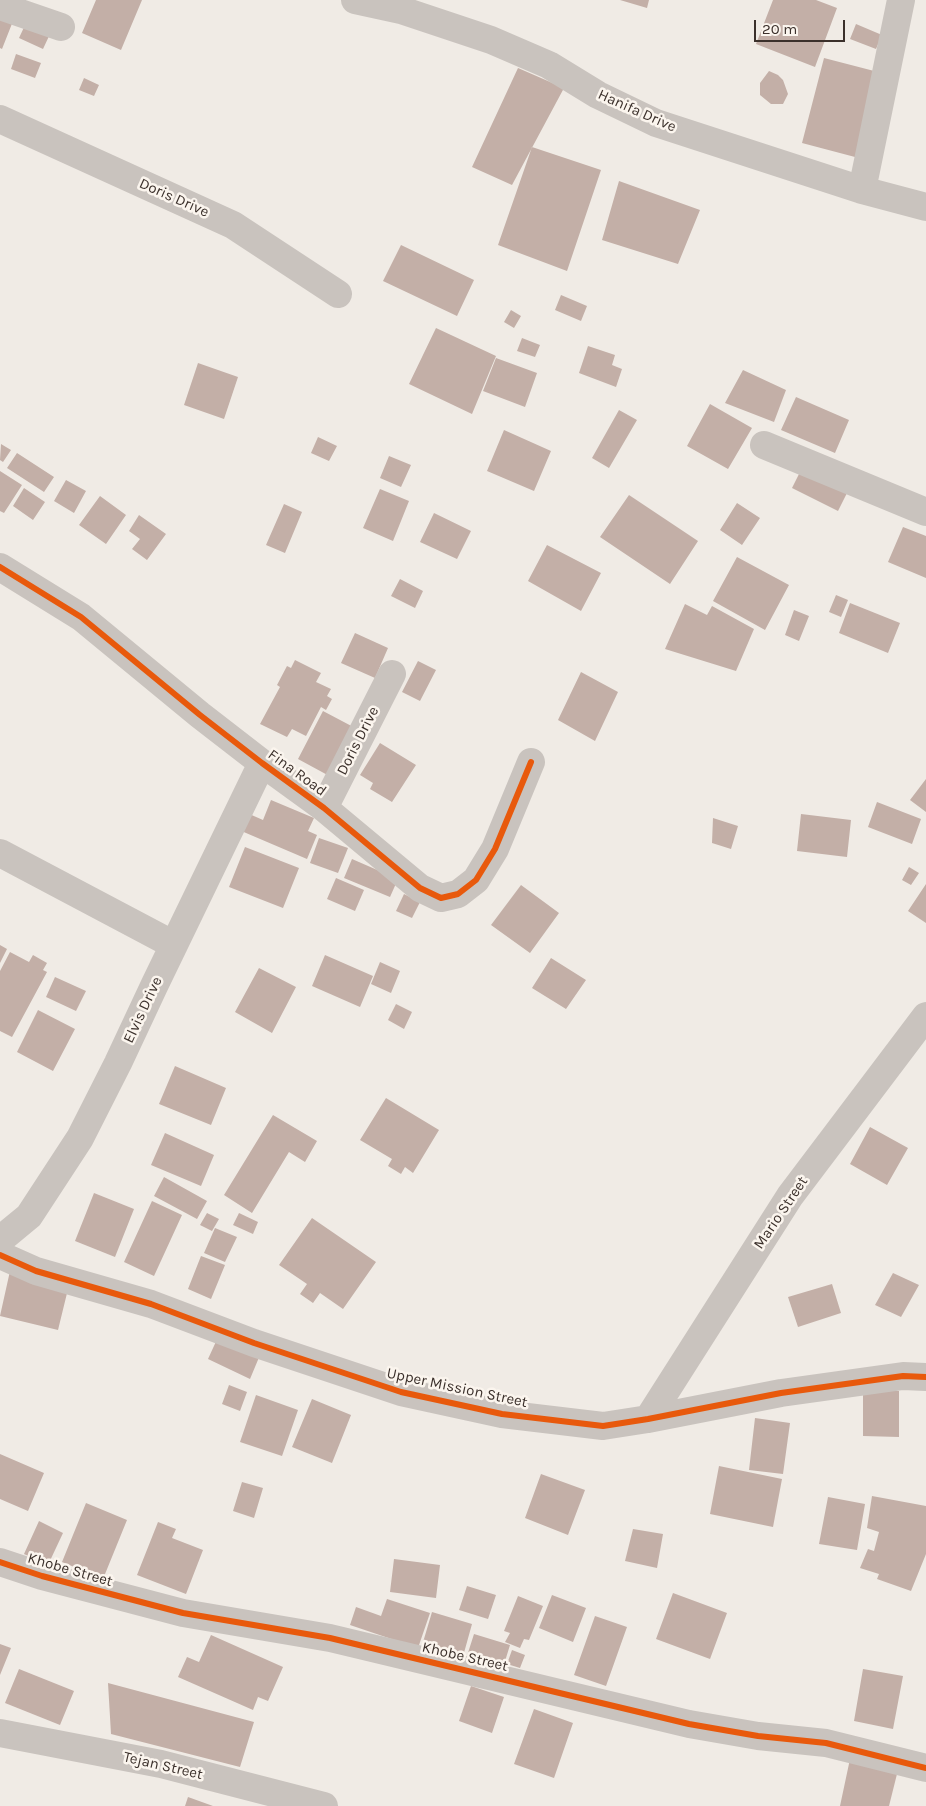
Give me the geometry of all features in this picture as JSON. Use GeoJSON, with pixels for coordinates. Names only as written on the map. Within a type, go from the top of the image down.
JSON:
{"type":"FeatureCollection","features":[{"type":"Feature","properties":{"kind":"street","name":"Hanifa Drive"},"geometry":{"type":"LineString","coordinates":[[355,0],[401,10],[491,40],[549,65],[598,95],[656,123],[862,190],[926,207]]}},
{"type":"Feature","properties":{"kind":"street"},"geometry":{"type":"LineString","coordinates":[[862,190],[901,0]]}},
{"type":"Feature","properties":{"kind":"street"},"geometry":{"type":"LineString","coordinates":[[0,6],[61,27]]}},
{"type":"Feature","properties":{"kind":"street","name":"Doris Drive"},"geometry":{"type":"LineString","coordinates":[[0,119],[233,225],[338,294]]}},
{"type":"Feature","properties":{"kind":"street"},"geometry":{"type":"LineString","coordinates":[[764,445],[926,512]]}},
{"type":"Feature","properties":{"kind":"street","name":"Fina Road"},"geometry":{"type":"LineString","coordinates":[[0,567],[81,617],[200,715],[324,808],[420,888],[441,898],[458,894],[476,880],[495,849],[532,762]]}},
{"type":"Feature","properties":{"kind":"street","name":"Doris Drive"},"geometry":{"type":"LineString","coordinates":[[324,808],[392,674]]}},
{"type":"Feature","properties":{"kind":"street","name":"Elvis Drive"},"geometry":{"type":"LineString","coordinates":[[0,1240],[29,1216],[80,1138],[118,1064],[262,763]]}},
{"type":"Feature","properties":{"kind":"street"},"geometry":{"type":"LineString","coordinates":[[0,854],[174,945]]}},
{"type":"Feature","properties":{"kind":"street","name":"Mario Street"},"geometry":{"type":"LineString","coordinates":[[648,1418],[790,1196],[926,1016]]}},
{"type":"Feature","properties":{"kind":"street","name":"Upper Mission Street"},"geometry":{"type":"LineString","coordinates":[[0,1255],[36,1271],[151,1304],[254,1343],[401,1392],[502,1414],[603,1426],[781,1393],[902,1376],[926,1377]]}},
{"type":"Feature","properties":{"kind":"street","name":"Khobe Street"},"geometry":{"type":"LineString","coordinates":[[0,1562],[42,1576],[183,1613],[330,1638],[689,1724],[758,1736],[826,1743],[926,1768]]}},
{"type":"Feature","properties":{"kind":"street","name":"Tejan Street"},"geometry":{"type":"LineString","coordinates":[[0,1733],[161,1764],[324,1806]]}},
{"type":"Feature","properties":{"kind":"building"},"geometry":{"type":"Polygon","coordinates":[[[96,0],[142,0],[121,50],[82,33],[96,0]]]}},
{"type":"Feature","properties":{"kind":"building"},"geometry":{"type":"Polygon","coordinates":[[[620,0],[649,0],[647,8],[620,0]]]}},
{"type":"Feature","properties":{"kind":"building"},"geometry":{"type":"Polygon","coordinates":[[[773,0],[816,0],[837,8],[815,67],[756,44],[773,0]]]}},
{"type":"Feature","properties":{"kind":"building"},"geometry":{"type":"Polygon","coordinates":[[[0,9],[15,16],[2,49],[0,48],[0,9]]]}},
{"type":"Feature","properties":{"kind":"building"},"geometry":{"type":"Polygon","coordinates":[[[26,23],[50,34],[43,49],[19,38],[26,23]]]}},
{"type":"Feature","properties":{"kind":"building"},"geometry":{"type":"Polygon","coordinates":[[[856,24],[882,35],[876,49],[850,39],[856,24]]]}},
{"type":"Feature","properties":{"kind":"building"},"geometry":{"type":"Polygon","coordinates":[[[16,54],[41,63],[35,78],[11,69],[16,54]]]}},
{"type":"Feature","properties":{"kind":"building"},"geometry":{"type":"Polygon","coordinates":[[[824,58],[878,72],[855,157],[802,143],[824,58]]]}},
{"type":"Feature","properties":{"kind":"building"},"geometry":{"type":"Polygon","coordinates":[[[518,68],[564,88],[512,185],[472,167],[518,68]]]}},
{"type":"Feature","properties":{"kind":"building"},"geometry":{"type":"Polygon","coordinates":[[[769,71],[778,75],[783,80],[788,94],[783,104],[771,104],[760,95],[760,83],[769,71]]]}},
{"type":"Feature","properties":{"kind":"building"},"geometry":{"type":"Polygon","coordinates":[[[84,78],[99,85],[94,96],[79,90],[84,78]]]}},
{"type":"Feature","properties":{"kind":"building"},"geometry":{"type":"Polygon","coordinates":[[[532,147],[601,170],[567,271],[498,245],[532,147]]]}},
{"type":"Feature","properties":{"kind":"building"},"geometry":{"type":"Polygon","coordinates":[[[619,181],[700,210],[678,264],[602,240],[619,181]]]}},
{"type":"Feature","properties":{"kind":"building"},"geometry":{"type":"Polygon","coordinates":[[[401,245],[474,280],[457,316],[383,281],[401,245]]]}},
{"type":"Feature","properties":{"kind":"building"},"geometry":{"type":"Polygon","coordinates":[[[561,295],[587,306],[581,321],[555,310],[561,295]]]}},
{"type":"Feature","properties":{"kind":"building"},"geometry":{"type":"Polygon","coordinates":[[[511,310],[521,316],[514,328],[504,322],[511,310]]]}},
{"type":"Feature","properties":{"kind":"building"},"geometry":{"type":"Polygon","coordinates":[[[436,328],[496,356],[472,414],[409,384],[436,328]]]}},
{"type":"Feature","properties":{"kind":"building"},"geometry":{"type":"Polygon","coordinates":[[[522,338],[540,345],[535,357],[517,351],[522,338]]]}},
{"type":"Feature","properties":{"kind":"building"},"geometry":{"type":"Polygon","coordinates":[[[588,346],[615,355],[612,365],[622,369],[616,387],[579,373],[588,346]]]}},
{"type":"Feature","properties":{"kind":"building"},"geometry":{"type":"Polygon","coordinates":[[[496,358],[537,373],[525,407],[483,391],[496,358]]]}},
{"type":"Feature","properties":{"kind":"building"},"geometry":{"type":"Polygon","coordinates":[[[198,363],[238,377],[224,419],[184,405],[198,363]]]}},
{"type":"Feature","properties":{"kind":"building"},"geometry":{"type":"Polygon","coordinates":[[[743,370],[786,390],[774,422],[725,403],[743,370]]]}},
{"type":"Feature","properties":{"kind":"building"},"geometry":{"type":"Polygon","coordinates":[[[796,397],[849,420],[835,453],[781,430],[796,397]]]}},
{"type":"Feature","properties":{"kind":"building"},"geometry":{"type":"Polygon","coordinates":[[[710,404],[752,428],[728,469],[687,446],[710,404]]]}},
{"type":"Feature","properties":{"kind":"building"},"geometry":{"type":"Polygon","coordinates":[[[619,410],[637,420],[609,468],[592,458],[619,410]]]}},
{"type":"Feature","properties":{"kind":"building"},"geometry":{"type":"Polygon","coordinates":[[[504,430],[551,451],[534,491],[487,471],[504,430]]]}},
{"type":"Feature","properties":{"kind":"building"},"geometry":{"type":"Polygon","coordinates":[[[318,437],[337,446],[329,461],[311,453],[318,437]]]}},
{"type":"Feature","properties":{"kind":"building"},"geometry":{"type":"Polygon","coordinates":[[[1,444],[11,450],[3,462],[0,460],[1,444]]]}},
{"type":"Feature","properties":{"kind":"building"},"geometry":{"type":"Polygon","coordinates":[[[17,453],[54,477],[44,492],[7,468],[17,453]]]}},
{"type":"Feature","properties":{"kind":"building"},"geometry":{"type":"Polygon","coordinates":[[[389,456],[411,465],[401,487],[380,478],[389,456]]]}},
{"type":"Feature","properties":{"kind":"building"},"geometry":{"type":"Polygon","coordinates":[[[805,462],[851,485],[838,511],[792,488],[805,462]]]}},
{"type":"Feature","properties":{"kind":"building"},"geometry":{"type":"Polygon","coordinates":[[[0,471],[22,485],[4,513],[0,511],[0,471]]]}},
{"type":"Feature","properties":{"kind":"building"},"geometry":{"type":"Polygon","coordinates":[[[66,480],[86,491],[74,513],[54,501],[66,480]]]}},
{"type":"Feature","properties":{"kind":"building"},"geometry":{"type":"Polygon","coordinates":[[[24,488],[45,502],[33,520],[13,506],[24,488]]]}},
{"type":"Feature","properties":{"kind":"building"},"geometry":{"type":"Polygon","coordinates":[[[380,489],[409,501],[393,541],[363,528],[380,489]]]}},
{"type":"Feature","properties":{"kind":"building"},"geometry":{"type":"Polygon","coordinates":[[[629,495],[698,541],[670,584],[600,537],[629,495]]]}},
{"type":"Feature","properties":{"kind":"building"},"geometry":{"type":"Polygon","coordinates":[[[100,496],[126,515],[106,544],[79,525],[100,496]]]}},
{"type":"Feature","properties":{"kind":"building"},"geometry":{"type":"Polygon","coordinates":[[[737,503],[760,518],[742,545],[720,530],[737,503]]]}},
{"type":"Feature","properties":{"kind":"building"},"geometry":{"type":"Polygon","coordinates":[[[284,504],[302,512],[285,553],[266,545],[284,504]]]}},
{"type":"Feature","properties":{"kind":"building"},"geometry":{"type":"Polygon","coordinates":[[[434,513],[471,531],[457,559],[420,542],[434,513]]]}},
{"type":"Feature","properties":{"kind":"building"},"geometry":{"type":"Polygon","coordinates":[[[139,515],[166,534],[147,560],[132,549],[140,539],[129,531],[139,515]]]}},
{"type":"Feature","properties":{"kind":"building"},"geometry":{"type":"Polygon","coordinates":[[[903,527],[926,536],[926,578],[888,562],[903,527]]]}},
{"type":"Feature","properties":{"kind":"building"},"geometry":{"type":"Polygon","coordinates":[[[547,545],[601,573],[581,611],[528,581],[547,545]]]}},
{"type":"Feature","properties":{"kind":"building"},"geometry":{"type":"Polygon","coordinates":[[[737,557],[789,585],[765,630],[713,601],[737,557]]]}},
{"type":"Feature","properties":{"kind":"building"},"geometry":{"type":"Polygon","coordinates":[[[400,579],[423,591],[415,608],[391,596],[400,579]]]}},
{"type":"Feature","properties":{"kind":"building"},"geometry":{"type":"Polygon","coordinates":[[[836,595],[848,600],[841,617],[829,612],[836,595]]]}},
{"type":"Feature","properties":{"kind":"building"},"geometry":{"type":"Polygon","coordinates":[[[850,603],[900,623],[888,653],[839,633],[850,603]]]}},
{"type":"Feature","properties":{"kind":"building"},"geometry":{"type":"Polygon","coordinates":[[[685,604],[707,615],[712,606],[754,629],[736,671],[665,649],[685,604]]]}},
{"type":"Feature","properties":{"kind":"building"},"geometry":{"type":"Polygon","coordinates":[[[794,610],[809,616],[799,641],[785,635],[794,610]]]}},
{"type":"Feature","properties":{"kind":"building"},"geometry":{"type":"Polygon","coordinates":[[[355,633],[388,648],[375,678],[341,663],[355,633]]]}},
{"type":"Feature","properties":{"kind":"building"},"geometry":{"type":"Polygon","coordinates":[[[295,660],[321,673],[316,682],[331,689],[327,696],[332,699],[326,710],[321,707],[306,736],[292,729],[287,737],[260,724],[280,687],[277,685],[287,666],[291,668],[295,660]]]}},
{"type":"Feature","properties":{"kind":"building"},"geometry":{"type":"Polygon","coordinates":[[[418,661],[436,670],[420,701],[402,692],[418,661]]]}},
{"type":"Feature","properties":{"kind":"building"},"geometry":{"type":"Polygon","coordinates":[[[581,672],[618,692],[595,741],[558,720],[581,672]]]}},
{"type":"Feature","properties":{"kind":"building"},"geometry":{"type":"Polygon","coordinates":[[[323,711],[359,730],[333,778],[298,759],[323,711]]]}},
{"type":"Feature","properties":{"kind":"building"},"geometry":{"type":"Polygon","coordinates":[[[380,743],[416,765],[392,802],[370,789],[373,783],[360,775],[380,743]]]}},
{"type":"Feature","properties":{"kind":"building"},"geometry":{"type":"Polygon","coordinates":[[[926,779],[926,812],[910,800],[926,779]]]}},
{"type":"Feature","properties":{"kind":"building"},"geometry":{"type":"Polygon","coordinates":[[[271,800],[314,818],[308,831],[317,835],[307,859],[239,830],[247,813],[263,820],[271,800]]]}},
{"type":"Feature","properties":{"kind":"building"},"geometry":{"type":"Polygon","coordinates":[[[877,802],[921,819],[912,844],[868,827],[877,802]]]}},
{"type":"Feature","properties":{"kind":"building"},"geometry":{"type":"Polygon","coordinates":[[[801,814],[851,820],[847,857],[797,851],[801,814]]]}},
{"type":"Feature","properties":{"kind":"building"},"geometry":{"type":"Polygon","coordinates":[[[713,818],[738,826],[731,849],[712,843],[713,818]]]}},
{"type":"Feature","properties":{"kind":"building"},"geometry":{"type":"Polygon","coordinates":[[[319,838],[348,848],[338,873],[310,863],[319,838]]]}},
{"type":"Feature","properties":{"kind":"building"},"geometry":{"type":"Polygon","coordinates":[[[245,847],[299,868],[283,908],[229,887],[245,847]]]}},
{"type":"Feature","properties":{"kind":"building"},"geometry":{"type":"Polygon","coordinates":[[[352,859],[398,879],[390,897],[344,878],[352,859]]]}},
{"type":"Feature","properties":{"kind":"building"},"geometry":{"type":"Polygon","coordinates":[[[909,867],[919,873],[911,885],[902,880],[909,867]]]}},
{"type":"Feature","properties":{"kind":"building"},"geometry":{"type":"Polygon","coordinates":[[[336,878],[364,890],[355,911],[327,899],[336,878]]]}},
{"type":"Feature","properties":{"kind":"building"},"geometry":{"type":"Polygon","coordinates":[[[926,884],[926,923],[908,911],[926,884]]]}},
{"type":"Feature","properties":{"kind":"building"},"geometry":{"type":"Polygon","coordinates":[[[521,885],[559,913],[530,953],[491,925],[521,885]]]}},
{"type":"Feature","properties":{"kind":"building"},"geometry":{"type":"Polygon","coordinates":[[[404,894],[420,902],[412,918],[396,911],[404,894]]]}},
{"type":"Feature","properties":{"kind":"building"},"geometry":{"type":"Polygon","coordinates":[[[0,945],[7,949],[0,963],[0,945]]]}},
{"type":"Feature","properties":{"kind":"building"},"geometry":{"type":"Polygon","coordinates":[[[10,952],[29,962],[33,955],[47,963],[43,970],[47,972],[12,1037],[0,1031],[0,971],[10,952]]]}},
{"type":"Feature","properties":{"kind":"building"},"geometry":{"type":"Polygon","coordinates":[[[325,955],[373,976],[360,1007],[312,986],[325,955]]]}},
{"type":"Feature","properties":{"kind":"building"},"geometry":{"type":"Polygon","coordinates":[[[551,958],[586,980],[566,1009],[532,988],[551,958]]]}},
{"type":"Feature","properties":{"kind":"building"},"geometry":{"type":"Polygon","coordinates":[[[380,962],[400,971],[391,993],[371,984],[380,962]]]}},
{"type":"Feature","properties":{"kind":"building"},"geometry":{"type":"Polygon","coordinates":[[[259,968],[296,987],[272,1033],[235,1012],[259,968]]]}},
{"type":"Feature","properties":{"kind":"building"},"geometry":{"type":"Polygon","coordinates":[[[55,977],[86,991],[76,1011],[46,997],[55,977]]]}},
{"type":"Feature","properties":{"kind":"building"},"geometry":{"type":"Polygon","coordinates":[[[396,1004],[412,1012],[404,1029],[388,1020],[396,1004]]]}},
{"type":"Feature","properties":{"kind":"building"},"geometry":{"type":"Polygon","coordinates":[[[38,1010],[75,1029],[53,1071],[17,1052],[38,1010]]]}},
{"type":"Feature","properties":{"kind":"building"},"geometry":{"type":"Polygon","coordinates":[[[175,1066],[226,1088],[211,1125],[159,1104],[175,1066]]]}},
{"type":"Feature","properties":{"kind":"building"},"geometry":{"type":"Polygon","coordinates":[[[386,1098],[439,1130],[413,1173],[405,1167],[401,1174],[388,1166],[392,1159],[360,1140],[386,1098]]]}},
{"type":"Feature","properties":{"kind":"building"},"geometry":{"type":"Polygon","coordinates":[[[273,1115],[317,1141],[305,1162],[289,1152],[252,1213],[224,1195],[273,1115]]]}},
{"type":"Feature","properties":{"kind":"building"},"geometry":{"type":"Polygon","coordinates":[[[870,1127],[908,1148],[887,1185],[850,1164],[870,1127]]]}},
{"type":"Feature","properties":{"kind":"building"},"geometry":{"type":"Polygon","coordinates":[[[165,1133],[214,1155],[201,1186],[151,1165],[165,1133]]]}},
{"type":"Feature","properties":{"kind":"building"},"geometry":{"type":"Polygon","coordinates":[[[164,1177],[207,1201],[197,1219],[154,1196],[164,1177]]]}},
{"type":"Feature","properties":{"kind":"building"},"geometry":{"type":"Polygon","coordinates":[[[94,1193],[134,1209],[115,1257],[75,1241],[94,1193]]]}},
{"type":"Feature","properties":{"kind":"building"},"geometry":{"type":"Polygon","coordinates":[[[152,1201],[182,1215],[154,1276],[124,1262],[152,1201]]]}},
{"type":"Feature","properties":{"kind":"building"},"geometry":{"type":"Polygon","coordinates":[[[207,1213],[219,1219],[212,1231],[200,1225],[207,1213]]]}},
{"type":"Feature","properties":{"kind":"building"},"geometry":{"type":"Polygon","coordinates":[[[239,1213],[258,1222],[253,1234],[233,1225],[239,1213]]]}},
{"type":"Feature","properties":{"kind":"building"},"geometry":{"type":"Polygon","coordinates":[[[312,1218],[376,1262],[343,1309],[320,1293],[313,1303],[300,1294],[307,1284],[279,1265],[312,1218]]]}},
{"type":"Feature","properties":{"kind":"building"},"geometry":{"type":"Polygon","coordinates":[[[215,1228],[237,1237],[225,1262],[204,1253],[215,1228]]]}},
{"type":"Feature","properties":{"kind":"building"},"geometry":{"type":"Polygon","coordinates":[[[201,1256],[225,1265],[211,1299],[188,1289],[201,1256]]]}},
{"type":"Feature","properties":{"kind":"building"},"geometry":{"type":"Polygon","coordinates":[[[10,1271],[69,1285],[58,1330],[0,1316],[10,1271]]]}},
{"type":"Feature","properties":{"kind":"building"},"geometry":{"type":"Polygon","coordinates":[[[893,1273],[919,1285],[901,1317],[875,1305],[893,1273]]]}},
{"type":"Feature","properties":{"kind":"building"},"geometry":{"type":"Polygon","coordinates":[[[832,1284],[841,1313],[798,1327],[788,1297],[832,1284]]]}},
{"type":"Feature","properties":{"kind":"building"},"geometry":{"type":"Polygon","coordinates":[[[219,1335],[260,1355],[250,1379],[208,1359],[219,1335]]]}},
{"type":"Feature","properties":{"kind":"building"},"geometry":{"type":"Polygon","coordinates":[[[229,1385],[247,1392],[240,1411],[222,1404],[229,1385]]]}},
{"type":"Feature","properties":{"kind":"building"},"geometry":{"type":"Polygon","coordinates":[[[863,1390],[899,1391],[899,1437],[863,1436],[863,1390]]]}},
{"type":"Feature","properties":{"kind":"building"},"geometry":{"type":"Polygon","coordinates":[[[256,1395],[298,1410],[282,1456],[240,1442],[256,1395]]]}},
{"type":"Feature","properties":{"kind":"building"},"geometry":{"type":"Polygon","coordinates":[[[312,1399],[351,1415],[332,1463],[292,1447],[312,1399]]]}},
{"type":"Feature","properties":{"kind":"building"},"geometry":{"type":"Polygon","coordinates":[[[755,1418],[790,1423],[783,1474],[749,1470],[755,1418]]]}},
{"type":"Feature","properties":{"kind":"building"},"geometry":{"type":"Polygon","coordinates":[[[0,1454],[44,1473],[28,1511],[0,1499],[0,1454]]]}},
{"type":"Feature","properties":{"kind":"building"},"geometry":{"type":"Polygon","coordinates":[[[719,1466],[782,1479],[773,1527],[710,1514],[719,1466]]]}},
{"type":"Feature","properties":{"kind":"building"},"geometry":{"type":"Polygon","coordinates":[[[541,1474],[585,1490],[568,1535],[525,1518],[541,1474]]]}},
{"type":"Feature","properties":{"kind":"building"},"geometry":{"type":"Polygon","coordinates":[[[242,1482],[263,1488],[254,1518],[233,1511],[242,1482]]]}},
{"type":"Feature","properties":{"kind":"building"},"geometry":{"type":"Polygon","coordinates":[[[872,1496],[926,1506],[926,1554],[911,1591],[877,1579],[879,1574],[860,1568],[868,1549],[874,1551],[879,1532],[867,1528],[872,1496]]]}},
{"type":"Feature","properties":{"kind":"building"},"geometry":{"type":"Polygon","coordinates":[[[828,1497],[865,1504],[857,1550],[819,1544],[828,1497]]]}},
{"type":"Feature","properties":{"kind":"building"},"geometry":{"type":"Polygon","coordinates":[[[86,1503],[127,1520],[103,1579],[62,1562],[86,1503]]]}},
{"type":"Feature","properties":{"kind":"building"},"geometry":{"type":"Polygon","coordinates":[[[39,1521],[63,1533],[48,1565],[24,1554],[39,1521]]]}},
{"type":"Feature","properties":{"kind":"building"},"geometry":{"type":"Polygon","coordinates":[[[158,1522],[176,1529],[172,1538],[203,1550],[186,1594],[137,1575],[158,1522]]]}},
{"type":"Feature","properties":{"kind":"building"},"geometry":{"type":"Polygon","coordinates":[[[633,1529],[663,1534],[657,1568],[625,1561],[633,1529]]]}},
{"type":"Feature","properties":{"kind":"building"},"geometry":{"type":"Polygon","coordinates":[[[394,1559],[440,1565],[436,1598],[390,1592],[394,1559]]]}},
{"type":"Feature","properties":{"kind":"building"},"geometry":{"type":"Polygon","coordinates":[[[467,1586],[496,1595],[488,1619],[459,1610],[467,1586]]]}},
{"type":"Feature","properties":{"kind":"building"},"geometry":{"type":"Polygon","coordinates":[[[673,1593],[727,1613],[710,1659],[656,1639],[673,1593]]]}},
{"type":"Feature","properties":{"kind":"building"},"geometry":{"type":"Polygon","coordinates":[[[552,1595],[586,1608],[573,1642],[539,1628],[552,1595]]]}},
{"type":"Feature","properties":{"kind":"building"},"geometry":{"type":"Polygon","coordinates":[[[518,1596],[543,1606],[529,1640],[524,1639],[520,1648],[505,1642],[510,1633],[504,1631],[518,1596]]]}},
{"type":"Feature","properties":{"kind":"building"},"geometry":{"type":"Polygon","coordinates":[[[387,1599],[430,1613],[418,1648],[350,1625],[356,1607],[381,1616],[387,1599]]]}},
{"type":"Feature","properties":{"kind":"building"},"geometry":{"type":"Polygon","coordinates":[[[432,1612],[472,1624],[462,1660],[421,1649],[432,1612]]]}},
{"type":"Feature","properties":{"kind":"building"},"geometry":{"type":"Polygon","coordinates":[[[595,1616],[627,1627],[606,1686],[574,1675],[595,1616]]]}},
{"type":"Feature","properties":{"kind":"building"},"geometry":{"type":"Polygon","coordinates":[[[474,1634],[510,1645],[502,1671],[466,1659],[474,1634]]]}},
{"type":"Feature","properties":{"kind":"building"},"geometry":{"type":"Polygon","coordinates":[[[211,1635],[283,1667],[268,1701],[258,1697],[253,1710],[178,1677],[187,1657],[199,1662],[211,1635]]]}},
{"type":"Feature","properties":{"kind":"building"},"geometry":{"type":"Polygon","coordinates":[[[0,1644],[11,1648],[0,1675],[0,1644]]]}},
{"type":"Feature","properties":{"kind":"building"},"geometry":{"type":"Polygon","coordinates":[[[512,1650],[525,1655],[520,1668],[507,1664],[512,1650]]]}},
{"type":"Feature","properties":{"kind":"building"},"geometry":{"type":"Polygon","coordinates":[[[19,1669],[74,1691],[60,1725],[5,1703],[19,1669]]]}},
{"type":"Feature","properties":{"kind":"building"},"geometry":{"type":"Polygon","coordinates":[[[863,1669],[903,1676],[893,1729],[854,1721],[863,1669]]]}},
{"type":"Feature","properties":{"kind":"building"},"geometry":{"type":"Polygon","coordinates":[[[108,1683],[254,1722],[240,1767],[111,1734],[108,1683]]]}},
{"type":"Feature","properties":{"kind":"building"},"geometry":{"type":"Polygon","coordinates":[[[471,1686],[504,1697],[492,1733],[459,1721],[471,1686]]]}},
{"type":"Feature","properties":{"kind":"building"},"geometry":{"type":"Polygon","coordinates":[[[534,1709],[573,1723],[554,1778],[514,1764],[534,1709]]]}},
{"type":"Feature","properties":{"kind":"building"},"geometry":{"type":"Polygon","coordinates":[[[850,1759],[898,1770],[889,1806],[840,1806],[850,1759]]]}},
{"type":"Feature","properties":{"kind":"building"},"geometry":{"type":"Polygon","coordinates":[[[188,1797],[213,1806],[185,1806],[188,1797]]]}},
{"type":"Feature","properties":{"kind":"cycle path"},"geometry":{"type":"LineString","coordinates":[[0,567],[81,617],[200,715],[324,808],[420,888],[441,898],[458,894],[476,880],[495,849],[531,762]]}},
{"type":"Feature","properties":{"kind":"cycle path"},"geometry":{"type":"LineString","coordinates":[[0,1255],[36,1271],[151,1304],[254,1343],[401,1392],[502,1414],[603,1426],[781,1393],[903,1376],[926,1377]]}},
{"type":"Feature","properties":{"kind":"cycle path"},"geometry":{"type":"LineString","coordinates":[[0,1562],[42,1576],[183,1613],[330,1638],[689,1724],[758,1736],[826,1743],[926,1768]]}}]}
